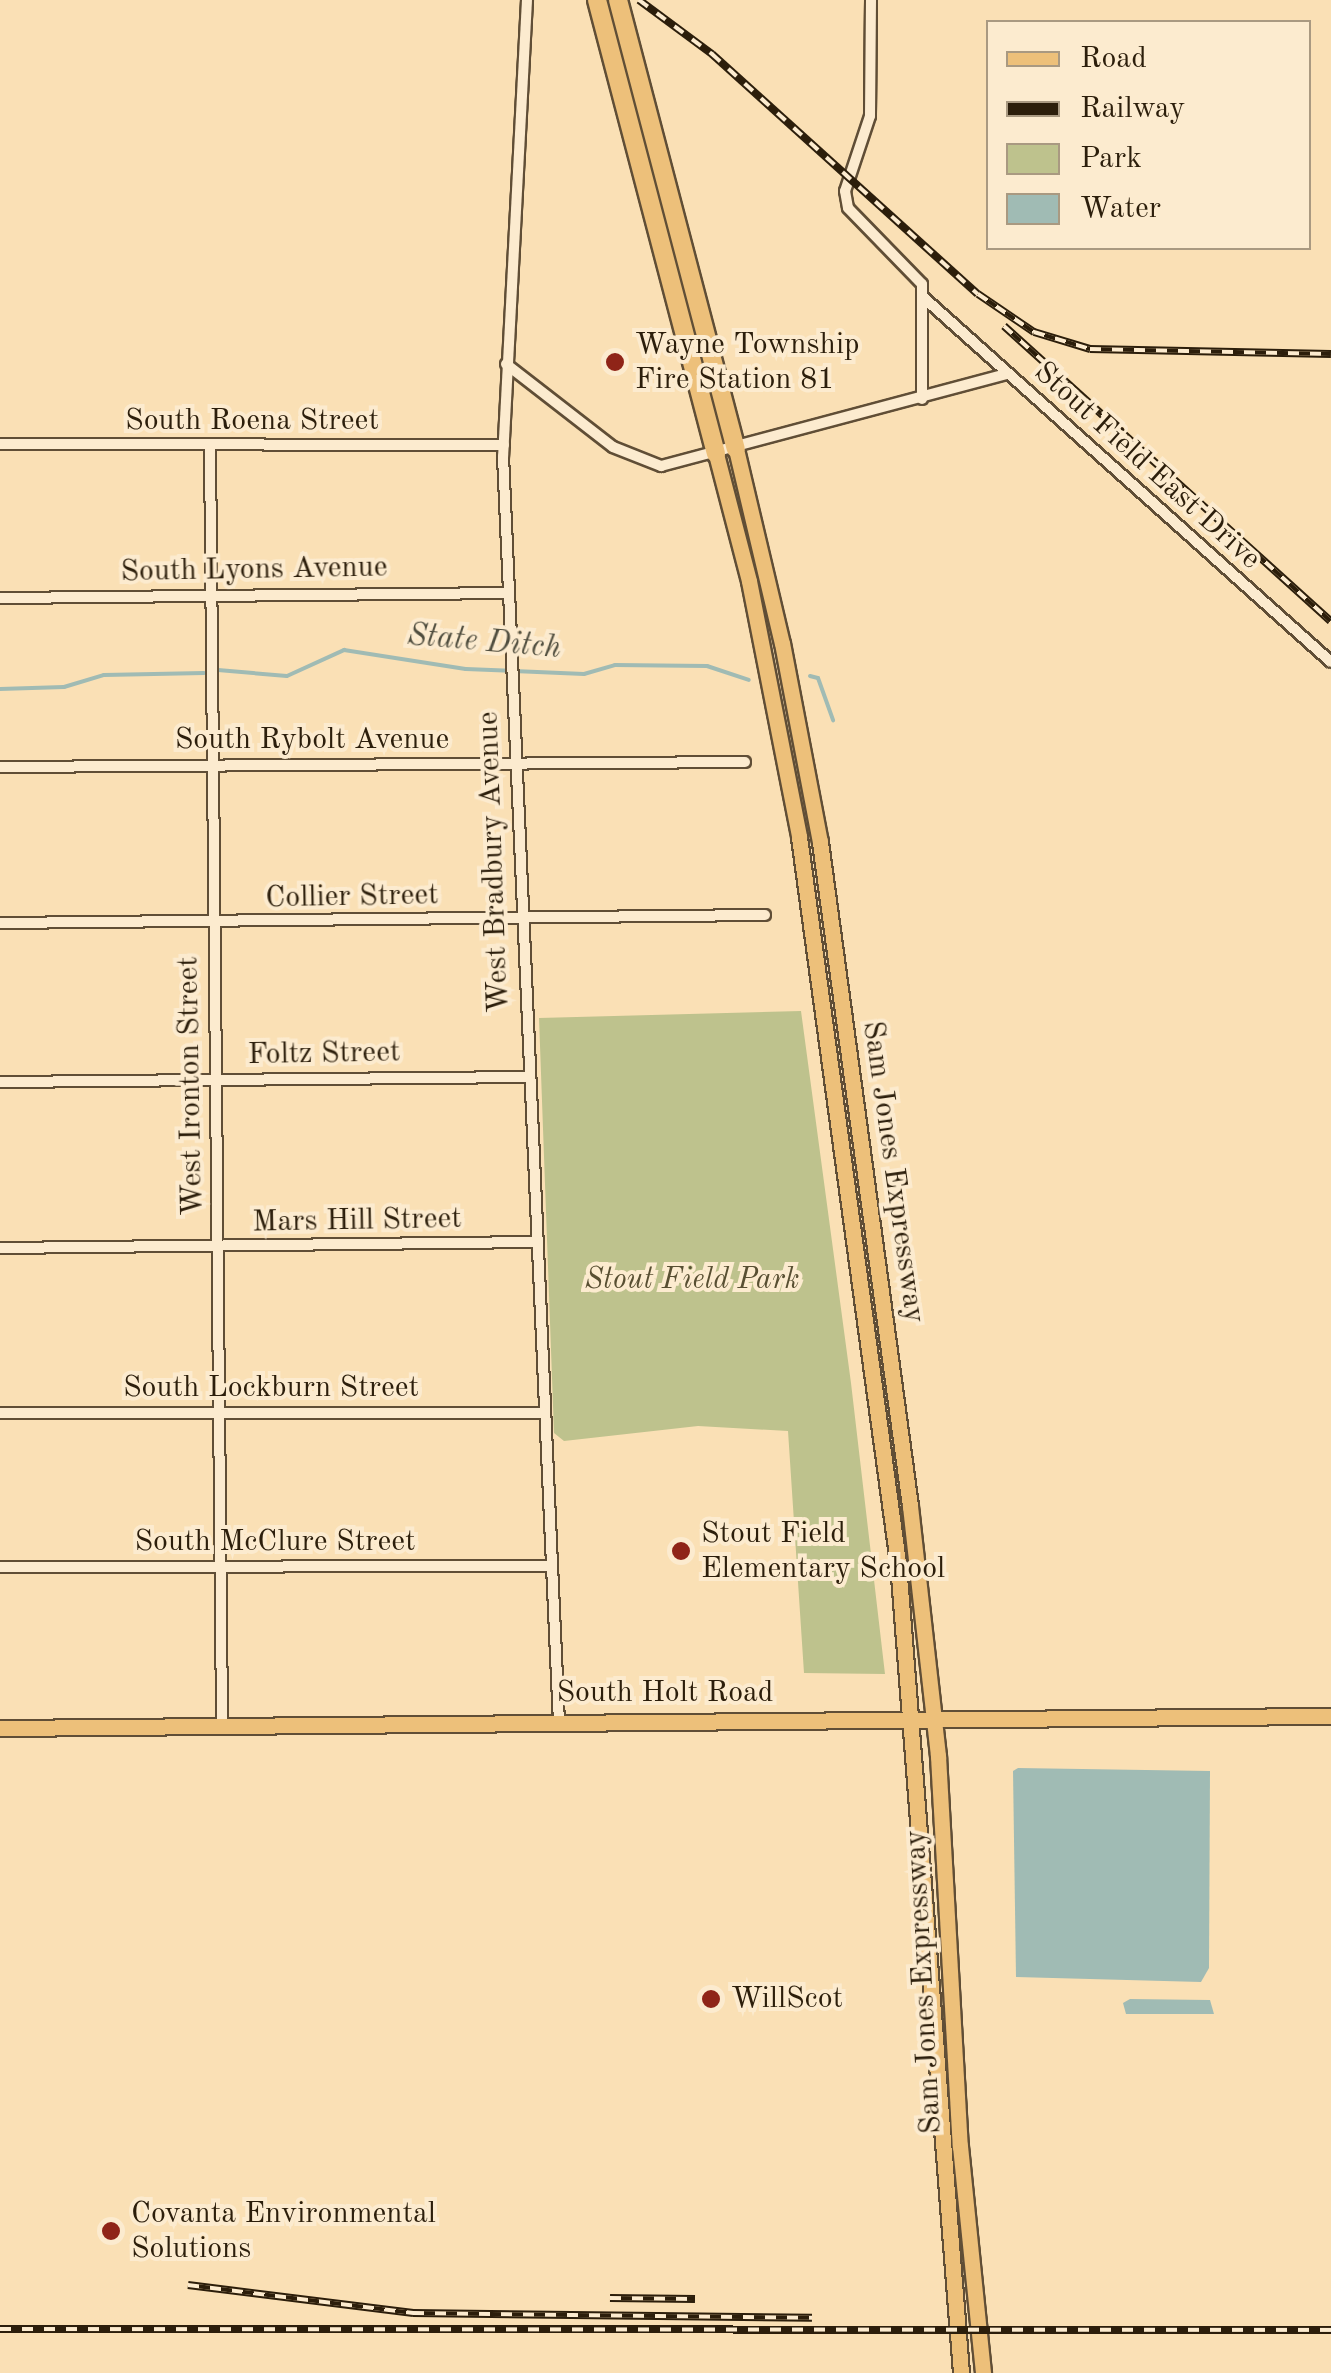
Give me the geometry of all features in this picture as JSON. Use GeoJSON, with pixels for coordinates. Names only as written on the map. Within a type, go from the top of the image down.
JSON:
{"type":"FeatureCollection","features":[{"type":"Feature","properties":{"kind":"highway","name":"Sam Jones Expressway"},"geometry":{"type":"LineString","coordinates":[[597,0],[716,454]]}},
{"type":"Feature","properties":{"kind":"highway","name":"Sam Jones Expressway"},"geometry":{"type":"LineString","coordinates":[[618,0],[736,449]]}},
{"type":"Feature","properties":{"kind":"main road","name":"Sam Jones Expressway"},"geometry":{"type":"LineString","coordinates":[[736,449],[820,842],[934,1718],[960,2146],[982,2373]]}},
{"type":"Feature","properties":{"kind":"main road","name":"Sam Jones Expressway"},"geometry":{"type":"LineString","coordinates":[[716,454],[753,598],[799,838],[914,1718],[962,2373]]}},
{"type":"Feature","properties":{"kind":"main road","name":"South Holt Road"},"geometry":{"type":"LineString","coordinates":[[0,1728],[1331,1716]]}},
{"type":"Feature","properties":{"kind":"street","name":"West Bradbury Avenue"},"geometry":{"type":"LineString","coordinates":[[527,0],[504,445],[521,920],[559,1721]]}},
{"type":"Feature","properties":{"kind":"street"},"geometry":{"type":"LineString","coordinates":[[871,0],[870,116],[849,178],[848,208],[917,275],[923,297],[922,398]]}},
{"type":"Feature","properties":{"kind":"street"},"geometry":{"type":"LineString","coordinates":[[923,297],[1006,374]]}},
{"type":"Feature","properties":{"kind":"street","name":"Stout Field East Drive"},"geometry":{"type":"LineString","coordinates":[[506,364],[597,436],[645,463],[668,466],[1006,374],[1331,662]]}},
{"type":"Feature","properties":{"kind":"street","name":"South Roena Street"},"geometry":{"type":"LineString","coordinates":[[0,444],[504,445]]}},
{"type":"Feature","properties":{"kind":"street","name":"West Ironton Street"},"geometry":{"type":"LineString","coordinates":[[210,446],[222,1725]]}},
{"type":"Feature","properties":{"kind":"street","name":"South Lyons Avenue"},"geometry":{"type":"LineString","coordinates":[[0,598],[508,593]]}},
{"type":"Feature","properties":{"kind":"street","name":"South Rybolt Avenue"},"geometry":{"type":"LineString","coordinates":[[0,767],[745,762]]}},
{"type":"Feature","properties":{"kind":"street","name":"Collier Street"},"geometry":{"type":"LineString","coordinates":[[0,923],[766,915]]}},
{"type":"Feature","properties":{"kind":"street","name":"Foltz Street"},"geometry":{"type":"LineString","coordinates":[[0,1082],[528,1077]]}},
{"type":"Feature","properties":{"kind":"street","name":"Mars Hill Street"},"geometry":{"type":"LineString","coordinates":[[0,1248],[218,1249],[535,1242]]}},
{"type":"Feature","properties":{"kind":"street","name":"South Lockburn Street"},"geometry":{"type":"LineString","coordinates":[[0,1413],[543,1414]]}},
{"type":"Feature","properties":{"kind":"street","name":"South McClure Street"},"geometry":{"type":"LineString","coordinates":[[0,1567],[550,1566]]}},
{"type":"Feature","properties":{"kind":"green space","name":"Stout Field Park"},"geometry":{"type":"Polygon","coordinates":[[[801,1011],[885,1674],[804,1673],[788,1431],[698,1426],[564,1441],[554,1433],[539,1018],[801,1011]]]}},
{"type":"Feature","properties":{"kind":"water"},"geometry":{"type":"Polygon","coordinates":[[[1013,1771],[1210,1771],[1209,1968],[1201,1982],[1016,1977],[1013,1771]]]}},
{"type":"Feature","properties":{"kind":"water"},"geometry":{"type":"Polygon","coordinates":[[[1130,1999],[1210,2000],[1214,2014],[1126,2014],[1123,2003],[1130,1999]]]}},
{"type":"Feature","properties":{"kind":"waterway","name":"State Ditch"},"geometry":{"type":"LineString","coordinates":[[218,670],[287,676],[344,650],[466,669],[584,674],[615,665],[707,666],[749,680]]}},
{"type":"Feature","properties":{"kind":"waterway","name":"State Ditch"},"geometry":{"type":"LineString","coordinates":[[0,689],[64,687],[104,675],[204,673]]}},
{"type":"Feature","properties":{"kind":"waterway","name":"State Ditch"},"geometry":{"type":"LineString","coordinates":[[810,676],[818,678],[833,720]]}},
{"type":"Feature","properties":{"kind":"railway"},"geometry":{"type":"LineString","coordinates":[[639,0],[712,54],[978,294],[1034,332],[1090,349],[1331,354]]}},
{"type":"Feature","properties":{"kind":"railway"},"geometry":{"type":"LineString","coordinates":[[1004,326],[1331,621]]}},
{"type":"Feature","properties":{"kind":"railway"},"geometry":{"type":"LineString","coordinates":[[188,2285],[413,2313],[812,2318]]}},
{"type":"Feature","properties":{"kind":"railway"},"geometry":{"type":"LineString","coordinates":[[610,2298],[695,2299]]}},
{"type":"Feature","properties":{"kind":"railway"},"geometry":{"type":"LineString","coordinates":[[0,2329],[1331,2330]]}},
{"type":"Feature","properties":{"kind":"place","name":"Wayne Township Fire Station 81"},"geometry":{"type":"Point","coordinates":[615,362]}},
{"type":"Feature","properties":{"kind":"place","name":"Stout Field Elementary School"},"geometry":{"type":"Point","coordinates":[681,1551]}},
{"type":"Feature","properties":{"kind":"place","name":"WillScot"},"geometry":{"type":"Point","coordinates":[711,1999]}},
{"type":"Feature","properties":{"kind":"place","name":"Covanta Environmental Solutions"},"geometry":{"type":"Point","coordinates":[111,2231]}}]}
